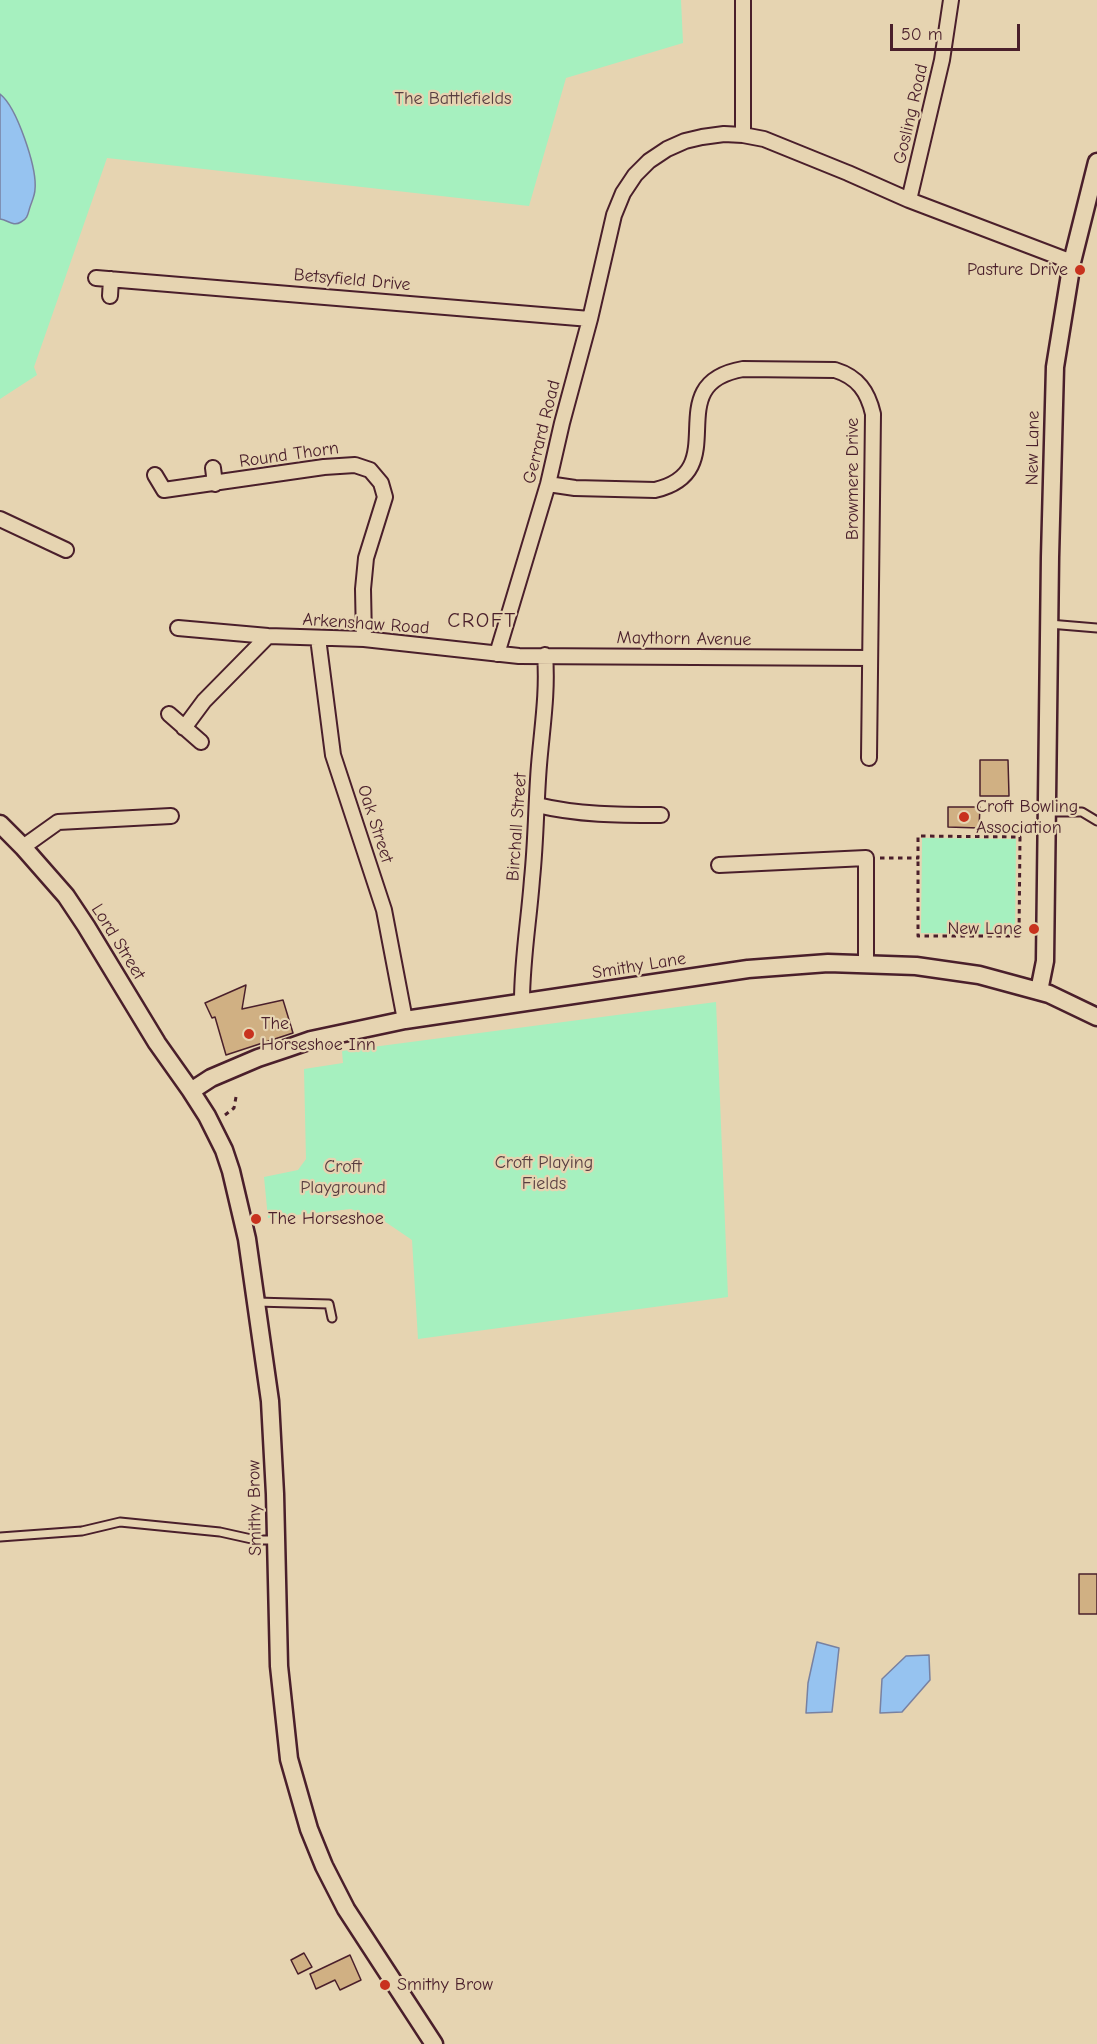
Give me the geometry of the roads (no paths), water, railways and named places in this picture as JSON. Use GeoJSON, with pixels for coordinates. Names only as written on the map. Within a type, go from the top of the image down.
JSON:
{"type":"FeatureCollection","features":[{"type":"Feature","properties":{"kind":"street"},"geometry":{"type":"LineString","coordinates":[[743,0],[743,135],[775,144],[909,200],[1072,262]]}},
{"type":"Feature","properties":{"kind":"street","name":"Gosling Road"},"geometry":{"type":"LineString","coordinates":[[909,200],[942,60],[951,0]]}},
{"type":"Feature","properties":{"kind":"street","name":"Gerrard Road"},"geometry":{"type":"LineString","coordinates":[[497,654],[548,484],[614,215],[622,193],[649,161],[667,149],[702,137],[724,134],[743,135]]}},
{"type":"Feature","properties":{"kind":"street","name":"New Lane"},"geometry":{"type":"LineString","coordinates":[[1039,991],[1045,961],[1054,376],[1072,262],[1097,162]]}},
{"type":"Feature","properties":{"kind":"street","name":"Betsyfield Drive"},"geometry":{"type":"LineString","coordinates":[[96,278],[590,319]]}},
{"type":"Feature","properties":{"kind":"street"},"geometry":{"type":"LineString","coordinates":[[110,296],[111,279]]}},
{"type":"Feature","properties":{"kind":"street","name":"Browmere Drive"},"geometry":{"type":"LineString","coordinates":[[548,484],[575,488],[655,490],[677,482],[693,463],[697,450],[700,399],[712,381],[720,375],[743,369],[825,369],[846,373],[856,380],[870,400],[873,414],[868,758]]}},
{"type":"Feature","properties":{"kind":"street","name":"Round Thorn"},"geometry":{"type":"LineString","coordinates":[[155,475],[164,490],[345,465],[363,467],[376,475],[385,497],[366,558],[363,589],[364,639]]}},
{"type":"Feature","properties":{"kind":"street","name":"Round Thorn"},"geometry":{"type":"LineString","coordinates":[[213,468],[215,484]]}},
{"type":"Feature","properties":{"kind":"street"},"geometry":{"type":"LineString","coordinates":[[0,519],[66,550]]}},
{"type":"Feature","properties":{"kind":"street","name":"Arkenshaw Road"},"geometry":{"type":"LineString","coordinates":[[178,628],[268,636],[364,639],[497,654]]}},
{"type":"Feature","properties":{"kind":"street"},"geometry":{"type":"LineString","coordinates":[[184,728],[204,701],[268,636]]}},
{"type":"Feature","properties":{"kind":"street","name":"Oak Street"},"geometry":{"type":"LineString","coordinates":[[318,638],[333,755],[384,910],[405,1020]]}},
{"type":"Feature","properties":{"kind":"street","name":"Maythorn Avenue"},"geometry":{"type":"LineString","coordinates":[[497,654],[870,658]]}},
{"type":"Feature","properties":{"kind":"street","name":"Birchall Street"},"geometry":{"type":"LineString","coordinates":[[522,1001],[522,973],[532,878],[544,715],[546,676],[544,655]]}},
{"type":"Feature","properties":{"kind":"street"},"geometry":{"type":"LineString","coordinates":[[169,714],[201,742]]}},
{"type":"Feature","properties":{"kind":"street"},"geometry":{"type":"LineString","coordinates":[[537,805],[577,812],[661,815]]}},
{"type":"Feature","properties":{"kind":"street"},"geometry":{"type":"LineString","coordinates":[[624,815],[624,830]]}},
{"type":"Feature","properties":{"kind":"street"},"geometry":{"type":"LineString","coordinates":[[24,847],[58,822],[171,816]]}},
{"type":"Feature","properties":{"kind":"street","name":"Lord Street"},"geometry":{"type":"LineString","coordinates":[[0,824],[24,847],[66,896],[157,1043],[192,1091]]}},
{"type":"Feature","properties":{"kind":"street"},"geometry":{"type":"LineString","coordinates":[[719,865],[866,858],[866,963]]}},
{"type":"Feature","properties":{"kind":"street","name":"Smithy Lane"},"geometry":{"type":"LineString","coordinates":[[192,1091],[211,1078],[258,1058],[311,1040],[405,1020],[748,969],[828,963],[866,963],[946,969],[1039,991],[1097,1017]]}},
{"type":"Feature","properties":{"kind":"street","name":"Smithy Brow"},"geometry":{"type":"LineString","coordinates":[[192,1091],[216,1133],[231,1171],[247,1239],[272,1425],[279,1666],[289,1759],[298,1796],[324,1866],[340,1899],[434,2044]]}},
{"type":"Feature","properties":{"kind":"lane"},"geometry":{"type":"LineString","coordinates":[[1049,624],[1097,628]]}},
{"type":"Feature","properties":{"kind":"lane"},"geometry":{"type":"LineString","coordinates":[[1047,812],[1082,812],[1097,821]]}},
{"type":"Feature","properties":{"kind":"lane"},"geometry":{"type":"LineString","coordinates":[[256,1302],[329,1304],[332,1318]]}},
{"type":"Feature","properties":{"kind":"lane"},"geometry":{"type":"LineString","coordinates":[[0,1538],[82,1532],[120,1522],[276,1540]]}},
{"type":"Feature","properties":{"kind":"water"},"geometry":{"type":"Polygon","coordinates":[[[0,94],[13,111],[25,138],[35,179],[34,194],[27,216],[23,221],[15,224],[0,219],[0,94]]]}},
{"type":"Feature","properties":{"kind":"water"},"geometry":{"type":"Polygon","coordinates":[[[817,1642],[839,1648],[832,1712],[806,1713],[808,1683],[817,1642]]]}},
{"type":"Feature","properties":{"kind":"water"},"geometry":{"type":"Polygon","coordinates":[[[929,1655],[930,1680],[902,1712],[880,1713],[882,1679],[906,1656],[929,1655]]]}},
{"type":"Feature","properties":{"kind":"place","name":"Pasture Drive"},"geometry":{"type":"Point","coordinates":[1080,270]}},
{"type":"Feature","properties":{"kind":"place","name":"Croft Bowling Association"},"geometry":{"type":"Point","coordinates":[964,817]}},
{"type":"Feature","properties":{"kind":"place","name":"New Lane"},"geometry":{"type":"Point","coordinates":[1034,929]}},
{"type":"Feature","properties":{"kind":"place","name":"The Horseshoe Inn"},"geometry":{"type":"Point","coordinates":[249,1034]}},
{"type":"Feature","properties":{"kind":"place","name":"The Horseshoe"},"geometry":{"type":"Point","coordinates":[256,1219]}},
{"type":"Feature","properties":{"kind":"place","name":"Smithy Brow"},"geometry":{"type":"Point","coordinates":[385,1985]}},
{"type":"Feature","properties":{"kind":"district","name":"CROFT"},"geometry":{"type":"Point","coordinates":[482,621]}},
{"type":"Feature","properties":{"kind":"park label","name":"The Battlefields"},"geometry":{"type":"Point","coordinates":[453,99]}},
{"type":"Feature","properties":{"kind":"park label","name":"Croft Playing Fields"},"geometry":{"type":"Point","coordinates":[544,1173]}},
{"type":"Feature","properties":{"kind":"park label","name":"Croft Playground"},"geometry":{"type":"Point","coordinates":[343,1177]}}]}
